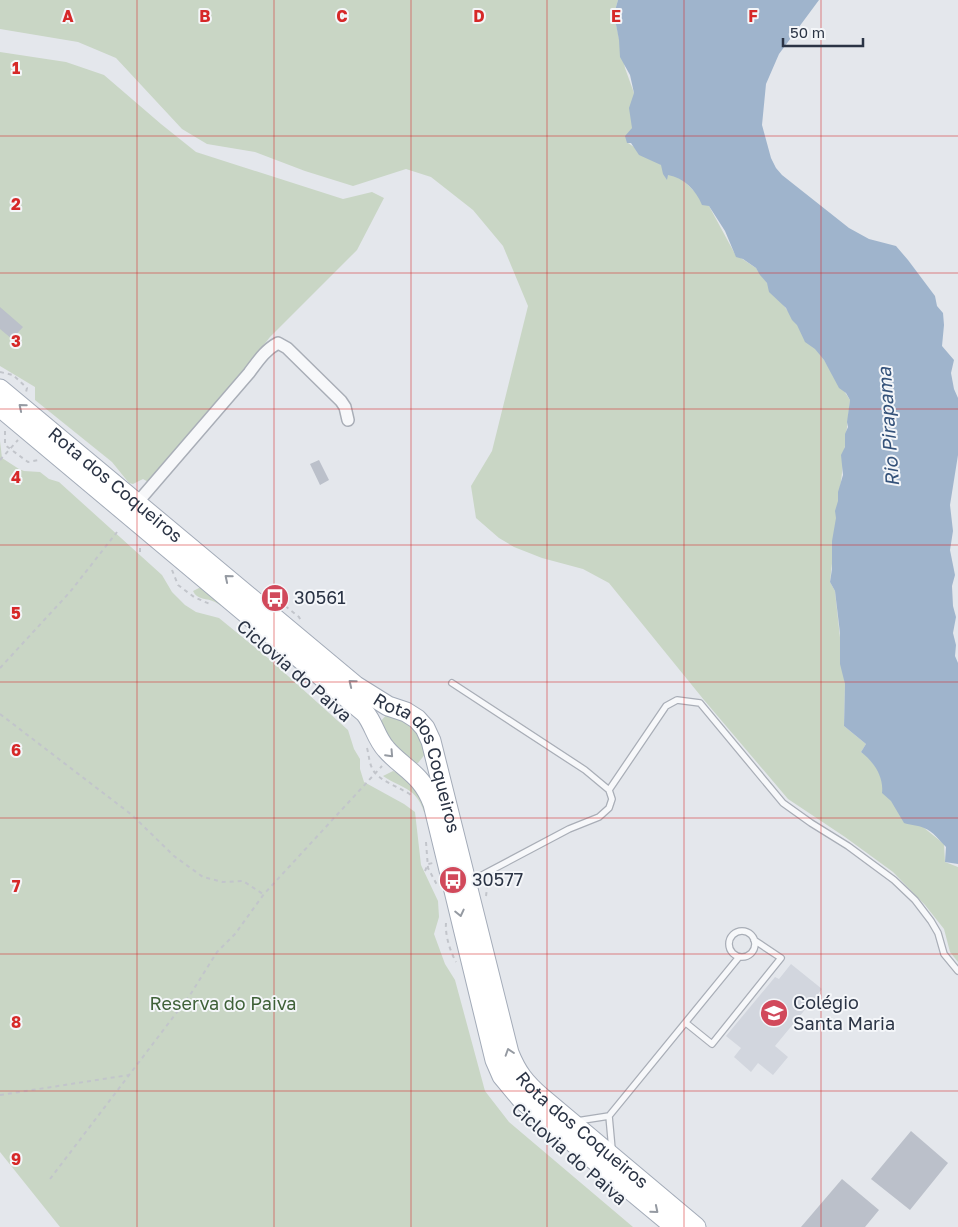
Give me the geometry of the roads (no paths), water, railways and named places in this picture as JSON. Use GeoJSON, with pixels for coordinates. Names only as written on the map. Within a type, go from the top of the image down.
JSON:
{"type":"FeatureCollection","features":[{"type":"Feature","properties":{"kind":"main road","name":"Rota dos Coqueiros"},"geometry":{"type":"LineString","coordinates":[[0,389],[356,686],[372,698],[406,712],[417,719],[425,728],[433,749],[509,1053],[517,1072],[527,1085],[696,1227]]}},
{"type":"Feature","properties":{"kind":"main road","name":"Rota dos Coqueiros"},"geometry":{"type":"LineString","coordinates":[[0,407],[354,702],[373,723],[370,737],[421,781],[433,804],[495,1060],[502,1076],[522,1100],[675,1227]]}},
{"type":"Feature","properties":{"kind":"main road"},"geometry":{"type":"LineString","coordinates":[[370,737],[381,716],[394,707]]}},
{"type":"Feature","properties":{"kind":"main road"},"geometry":{"type":"LineString","coordinates":[[410,770],[422,764],[433,749]]}},
{"type":"Feature","properties":{"kind":"street"},"geometry":{"type":"LineString","coordinates":[[137,503],[264,353],[278,343],[286,348],[341,401],[345,407],[348,420]]}},
{"type":"Feature","properties":{"kind":"lane"},"geometry":{"type":"LineString","coordinates":[[452,683],[585,770],[609,790],[612,799],[608,808],[599,817],[569,829],[467,883]]}},
{"type":"Feature","properties":{"kind":"lane"},"geometry":{"type":"LineString","coordinates":[[609,790],[666,706],[677,700],[700,703],[783,803],[795,813],[864,857],[894,880],[915,900],[932,921],[938,933],[944,954],[958,971]]}},
{"type":"Feature","properties":{"kind":"lane"},"geometry":{"type":"LineString","coordinates":[[686,1022],[712,1044],[781,958],[754,940],[746,931],[734,934],[729,945],[732,953],[739,957]]}},
{"type":"Feature","properties":{"kind":"lane"},"geometry":{"type":"LineString","coordinates":[[569,1121],[609,1116],[739,957],[750,954],[755,948],[754,940]]}},
{"type":"Feature","properties":{"kind":"lane"},"geometry":{"type":"LineString","coordinates":[[609,1116],[612,1156]]}},
{"type":"Feature","properties":{"kind":"water","name":"Rio Pirapama"},"geometry":{"type":"Polygon","coordinates":[[[618,0],[819,0],[779,54],[766,84],[762,125],[771,158],[782,175],[849,228],[869,239],[896,246],[935,296],[937,306],[943,313],[942,346],[954,360],[951,373],[958,398],[958,455],[950,505],[953,531],[950,550],[955,575],[952,586],[953,606],[956,617],[953,633],[956,645],[955,656],[958,663],[958,864],[945,862],[946,847],[930,831],[904,823],[891,801],[882,793],[880,776],[877,770],[861,752],[866,744],[844,726],[845,684],[840,664],[840,633],[835,591],[830,582],[835,511],[843,475],[841,455],[845,447],[850,400],[846,393],[839,388],[824,360],[815,349],[805,342],[786,308],[769,292],[767,283],[756,268],[743,259],[736,257],[725,231],[709,206],[702,205],[693,190],[684,182],[668,175],[667,180],[661,165],[639,155],[631,143],[627,143],[625,136],[632,128],[629,108],[634,93],[630,75],[620,57],[614,14],[618,0]]]}},
{"type":"Feature","properties":{"kind":"place","name":"30561"},"geometry":{"type":"Point","coordinates":[275,598]}},
{"type":"Feature","properties":{"kind":"place","name":"30577"},"geometry":{"type":"Point","coordinates":[453,880]}},
{"type":"Feature","properties":{"kind":"place","name":"Colégio Santa Maria"},"geometry":{"type":"Point","coordinates":[774,1013]}},
{"type":"Feature","properties":{"kind":"park label","name":"Reserva do Paiva"},"geometry":{"type":"Point","coordinates":[223,1004]}}]}
